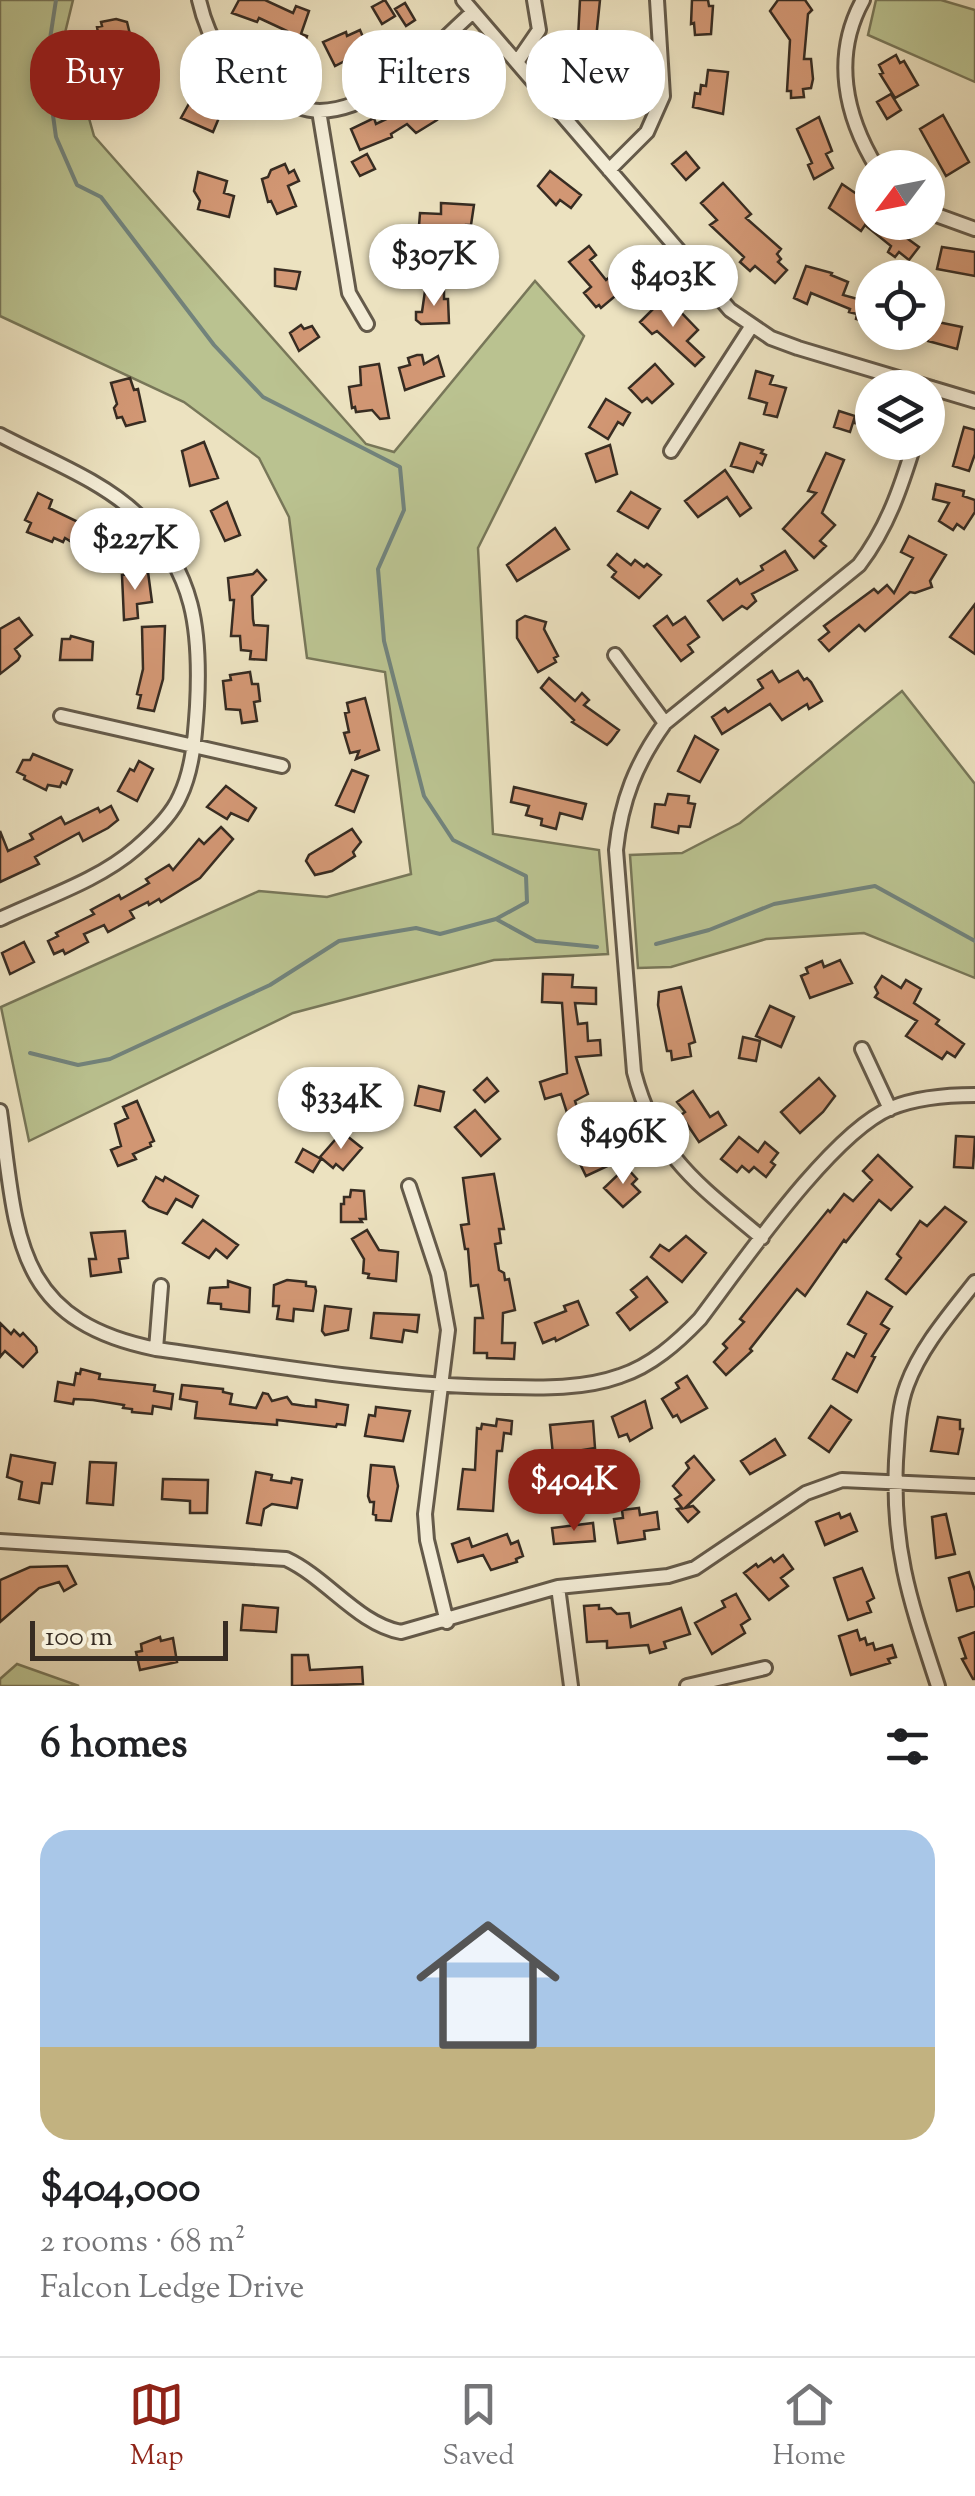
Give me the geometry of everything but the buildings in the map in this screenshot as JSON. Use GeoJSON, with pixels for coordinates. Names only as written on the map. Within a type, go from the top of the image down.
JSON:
{"type":"FeatureCollection","features":[{"type":"Feature","properties":{"kind":"street"},"geometry":{"type":"LineString","coordinates":[[199,0],[210,30]]}},
{"type":"Feature","properties":{"kind":"street"},"geometry":{"type":"LineString","coordinates":[[463,0],[730,310],[751,326],[798,348],[872,370]]}},
{"type":"Feature","properties":{"kind":"street"},"geometry":{"type":"LineString","coordinates":[[517,62],[539,30],[534,0]]}},
{"type":"Feature","properties":{"kind":"street"},"geometry":{"type":"LineString","coordinates":[[609,170],[647,132],[662,96],[657,0]]}},
{"type":"Feature","properties":{"kind":"street"},"geometry":{"type":"LineString","coordinates":[[863,0],[847,41],[844,76],[849,108],[867,150]]}},
{"type":"Feature","properties":{"kind":"street"},"geometry":{"type":"LineString","coordinates":[[322,110],[344,106],[392,83],[473,12]]}},
{"type":"Feature","properties":{"kind":"street"},"geometry":{"type":"LineString","coordinates":[[320,120],[349,293],[368,324]]}},
{"type":"Feature","properties":{"kind":"street"},"geometry":{"type":"LineString","coordinates":[[945,218],[975,228]]}},
{"type":"Feature","properties":{"kind":"street"},"geometry":{"type":"LineString","coordinates":[[671,451],[751,326]]}},
{"type":"Feature","properties":{"kind":"street"},"geometry":{"type":"LineString","coordinates":[[945,392],[975,401]]}},
{"type":"Feature","properties":{"kind":"street"},"geometry":{"type":"LineString","coordinates":[[0,435],[109,493],[138,516],[168,552],[182,580],[197,622],[199,666],[194,748],[180,798],[136,848],[113,865],[0,919]]}},
{"type":"Feature","properties":{"kind":"street"},"geometry":{"type":"LineString","coordinates":[[762,1238],[668,1152],[642,1102],[634,1072],[616,850],[628,788],[643,754],[665,723],[859,565],[886,524],[909,460]]}},
{"type":"Feature","properties":{"kind":"street"},"geometry":{"type":"LineString","coordinates":[[614,655],[665,723]]}},
{"type":"Feature","properties":{"kind":"street"},"geometry":{"type":"LineString","coordinates":[[61,716],[282,766]]}},
{"type":"Feature","properties":{"kind":"street"},"geometry":{"type":"LineString","coordinates":[[862,1049],[890,1108]]}},
{"type":"Feature","properties":{"kind":"street"},"geometry":{"type":"LineString","coordinates":[[0,1112],[10,1203],[20,1242],[36,1276],[58,1304],[86,1328],[119,1342],[156,1349],[440,1386],[531,1388],[619,1376],[651,1361],[700,1319],[836,1149],[866,1123],[890,1108],[944,1095],[975,1095]]}},
{"type":"Feature","properties":{"kind":"street"},"geometry":{"type":"LineString","coordinates":[[409,1186],[444,1300],[448,1330],[424,1514],[447,1622]]}},
{"type":"Feature","properties":{"kind":"street"},"geometry":{"type":"LineString","coordinates":[[938,1686],[904,1580],[896,1529],[898,1419],[906,1385],[921,1355],[975,1282]]}},
{"type":"Feature","properties":{"kind":"street"},"geometry":{"type":"LineString","coordinates":[[156,1349],[161,1286]]}},
{"type":"Feature","properties":{"kind":"street"},"geometry":{"type":"LineString","coordinates":[[0,1541],[286,1559],[310,1570],[382,1629],[401,1632],[447,1622],[558,1587],[668,1576],[694,1568],[822,1485],[842,1480],[896,1480],[975,1486]]}},
{"type":"Feature","properties":{"kind":"street"},"geometry":{"type":"LineString","coordinates":[[558,1587],[572,1686]]}},
{"type":"Feature","properties":{"kind":"street"},"geometry":{"type":"LineString","coordinates":[[688,1686],[765,1668]]}},
{"type":"Feature","properties":{"kind":"green space"},"geometry":{"type":"Polygon","coordinates":[[[0,0],[73,0],[66,30],[30,30],[30,120],[89,120],[94,136],[366,444],[394,452],[535,281],[584,336],[478,548],[493,834],[599,850],[608,954],[494,960],[293,1013],[29,1141],[1,1007],[259,891],[327,897],[411,874],[385,672],[307,658],[289,517],[259,458],[184,402],[0,316],[0,0]]]}},
{"type":"Feature","properties":{"kind":"green space"},"geometry":{"type":"Polygon","coordinates":[[[876,0],[941,0],[975,10],[975,82],[868,35],[876,0]]]}},
{"type":"Feature","properties":{"kind":"green space"},"geometry":{"type":"Polygon","coordinates":[[[902,691],[975,784],[975,978],[864,933],[766,939],[671,967],[638,968],[630,855],[682,853],[740,823],[902,691]]]}},
{"type":"Feature","properties":{"kind":"green space"},"geometry":{"type":"Polygon","coordinates":[[[17,1664],[79,1686],[0,1686],[0,1679],[17,1664]]]}},
{"type":"Feature","properties":{"kind":"waterway"},"geometry":{"type":"LineString","coordinates":[[56,0],[46,65],[56,137],[77,185],[101,197],[214,345],[263,397],[400,467],[404,510],[378,569],[384,641],[424,796],[453,840],[526,876],[527,902],[496,919]]}},
{"type":"Feature","properties":{"kind":"waterway"},"geometry":{"type":"LineString","coordinates":[[656,944],[709,930],[774,904],[875,886],[975,941]]}},
{"type":"Feature","properties":{"kind":"waterway"},"geometry":{"type":"LineString","coordinates":[[30,1053],[78,1065],[110,1059],[270,985],[339,941],[416,928],[440,934],[496,919],[536,941],[597,947]]}}]}
